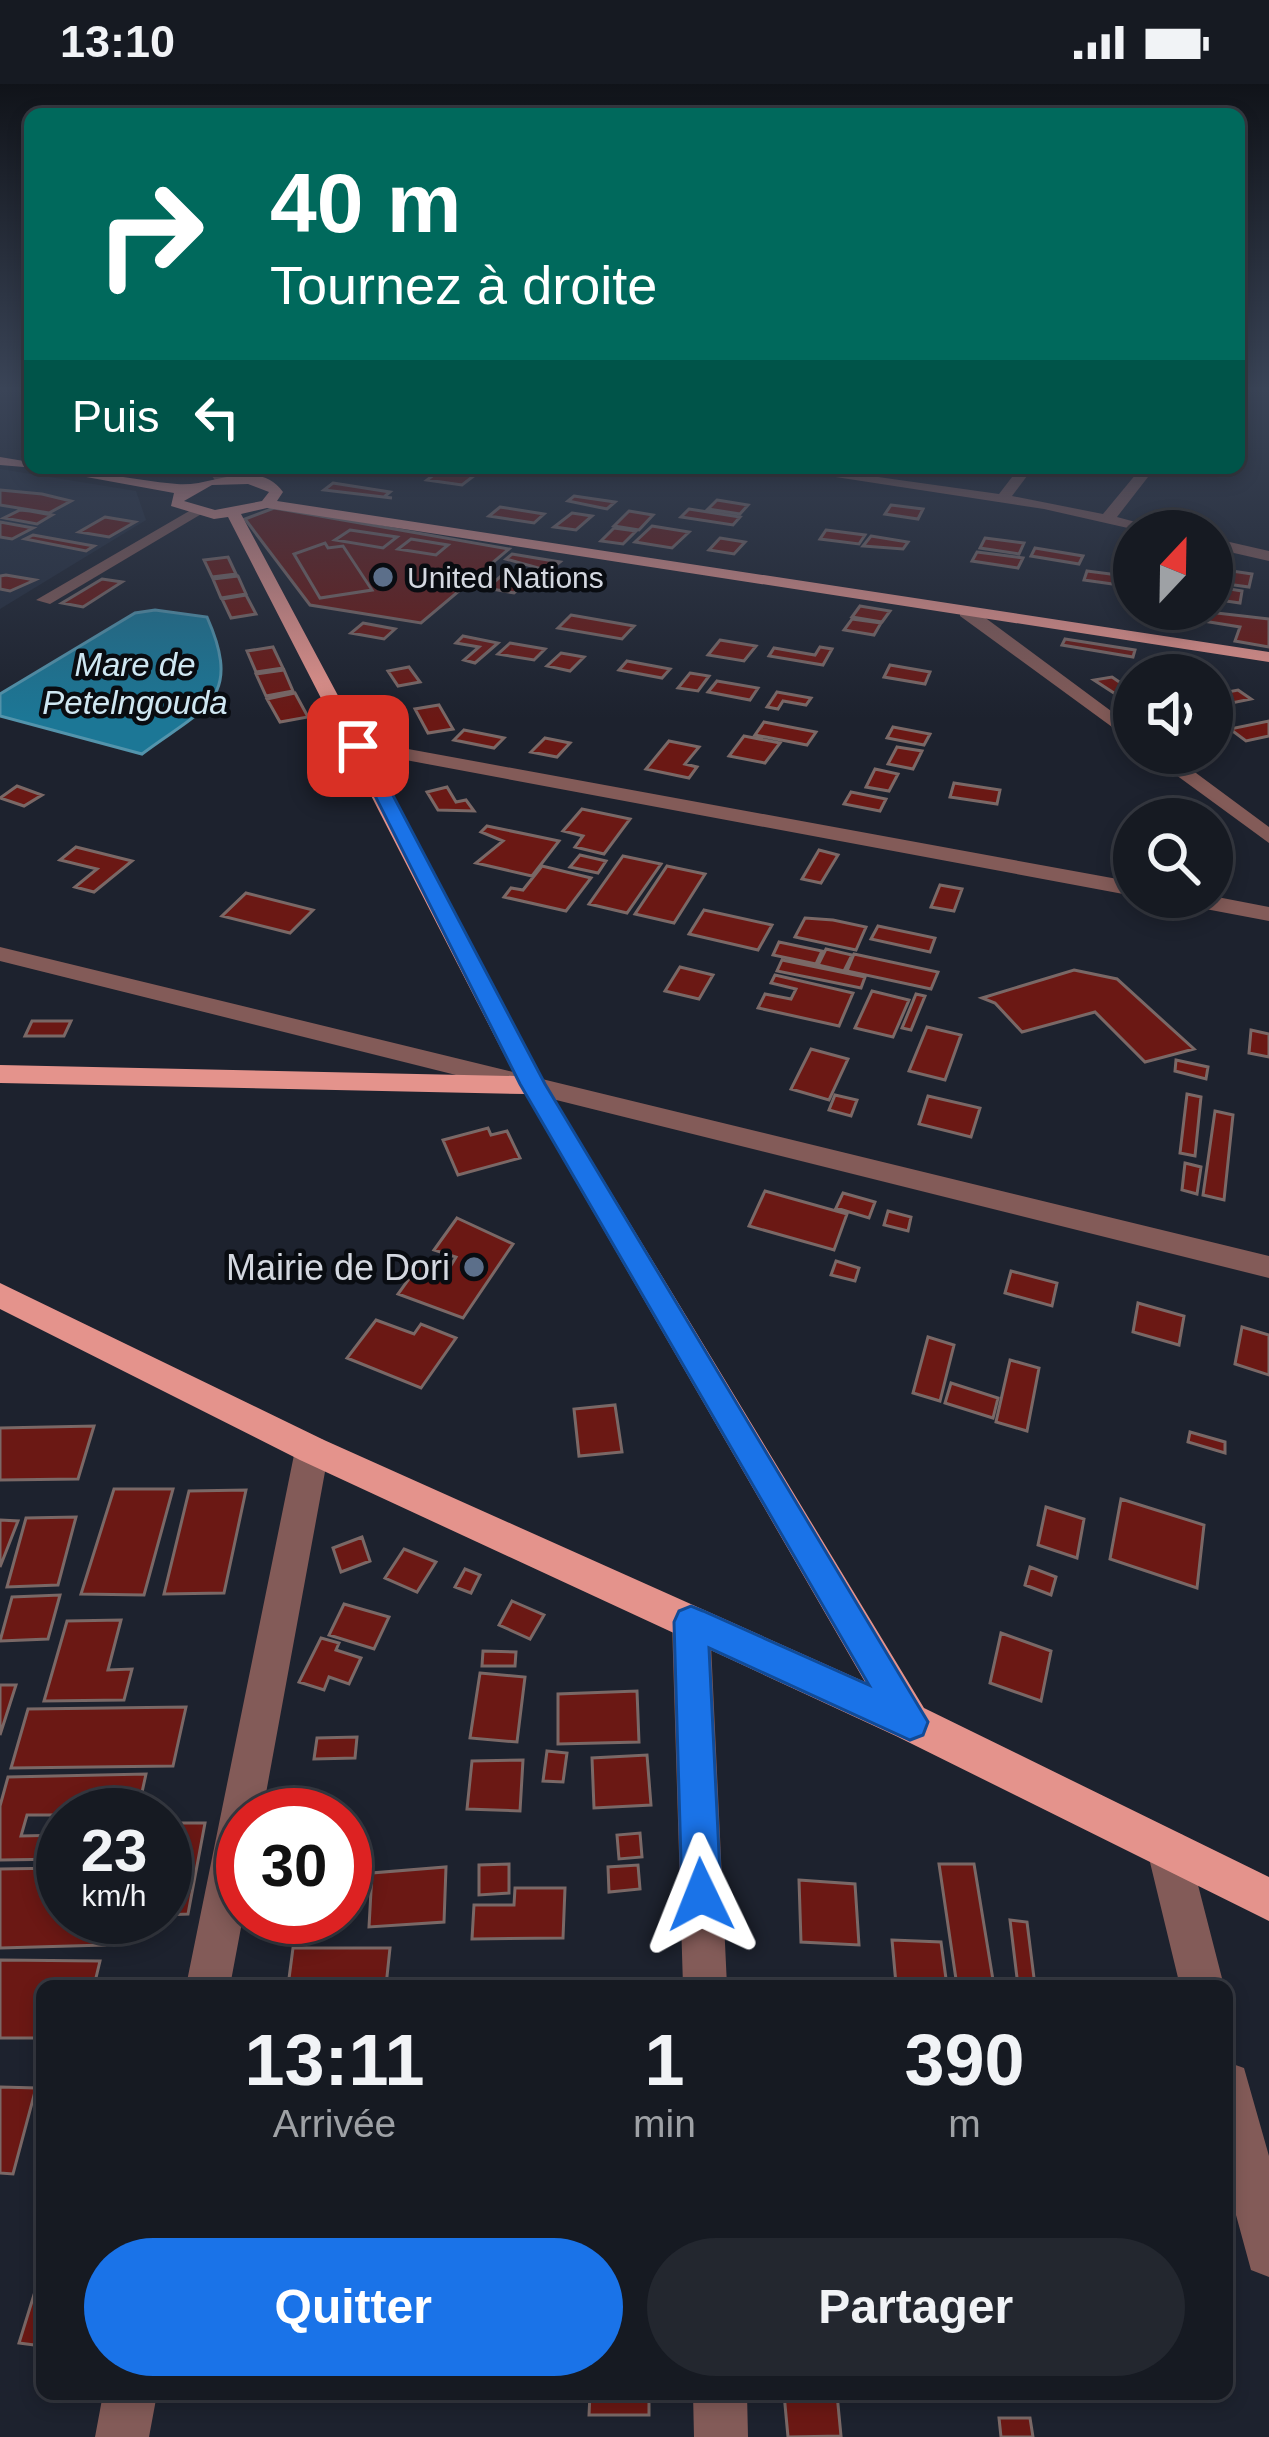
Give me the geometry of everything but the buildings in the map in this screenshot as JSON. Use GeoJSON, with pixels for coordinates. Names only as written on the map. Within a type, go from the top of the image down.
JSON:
{"type":"FeatureCollection","features":[{"type":"Feature","properties":{"kind":"main road"},"geometry":{"type":"LineString","coordinates":[[178,500],[176,503],[196,513],[234,514],[267,504],[1269,657]]}},
{"type":"Feature","properties":{"kind":"main road"},"geometry":{"type":"LineString","coordinates":[[267,504],[270,500]]}},
{"type":"Feature","properties":{"kind":"main road"},"geometry":{"type":"LineString","coordinates":[[234,514],[532,1084],[910,1722]]}},
{"type":"Feature","properties":{"kind":"main road"},"geometry":{"type":"LineString","coordinates":[[0,1074],[532,1084]]}},
{"type":"Feature","properties":{"kind":"main road"},"geometry":{"type":"LineString","coordinates":[[1,1298],[312,1450],[910,1722],[1269,1900]]}},
{"type":"Feature","properties":{"kind":"street"},"geometry":{"type":"LineString","coordinates":[[1002,500],[1113,520]]}},
{"type":"Feature","properties":{"kind":"street"},"geometry":{"type":"LineString","coordinates":[[1108,519],[1123,500]]}},
{"type":"Feature","properties":{"kind":"street"},"geometry":{"type":"LineString","coordinates":[[44,600],[196,513]]}},
{"type":"Feature","properties":{"kind":"street"},"geometry":{"type":"LineString","coordinates":[[1233,548],[1269,556]]}},
{"type":"Feature","properties":{"kind":"street"},"geometry":{"type":"LineString","coordinates":[[966,612],[1113,721]]}},
{"type":"Feature","properties":{"kind":"street"},"geometry":{"type":"LineString","coordinates":[[358,746],[1113,885]]}},
{"type":"Feature","properties":{"kind":"street"},"geometry":{"type":"LineString","coordinates":[[1184,774],[1269,837]]}},
{"type":"Feature","properties":{"kind":"street"},"geometry":{"type":"LineString","coordinates":[[1233,907],[1269,914]]}},
{"type":"Feature","properties":{"kind":"street"},"geometry":{"type":"LineString","coordinates":[[0,954],[1269,1267]]}},
{"type":"Feature","properties":{"kind":"street"},"geometry":{"type":"LineString","coordinates":[[209,1980],[312,1450]]}},
{"type":"Feature","properties":{"kind":"street"},"geometry":{"type":"LineString","coordinates":[[691,1622],[704,1980]]}},
{"type":"Feature","properties":{"kind":"street"},"geometry":{"type":"LineString","coordinates":[[1168,1850],[1200,1980]]}},
{"type":"Feature","properties":{"kind":"street"},"geometry":{"type":"LineString","coordinates":[[1233,2108],[1269,2252]]}},
{"type":"Feature","properties":{"kind":"street"},"geometry":{"type":"LineString","coordinates":[[122,2437],[129,2400]]}},
{"type":"Feature","properties":{"kind":"street"},"geometry":{"type":"LineString","coordinates":[[720,2400],[721,2437]]}},
{"type":"Feature","properties":{"kind":"shaded area"},"geometry":{"type":"Polygon","coordinates":[[[0,500],[139,500],[146,520],[0,609],[0,500]]]}},
{"type":"Feature","properties":{"kind":"water","name":"Mare de Petelngouda"},"geometry":{"type":"Polygon","coordinates":[[[155,610],[207,617],[221,667],[211,700],[142,754],[0,716],[0,694],[135,613],[155,610]]]}},
{"type":"Feature","properties":{"kind":"place","name":"United Nations"},"geometry":{"type":"Point","coordinates":[383,577]}},
{"type":"Feature","properties":{"kind":"place","name":"Mairie de Dori"},"geometry":{"type":"Point","coordinates":[474,1267]}},
{"type":"Feature","properties":{"kind":"route"},"geometry":{"type":"LineString","coordinates":[[358,746],[532,1084],[910,1722],[691,1622],[701,1895]]}}]}
